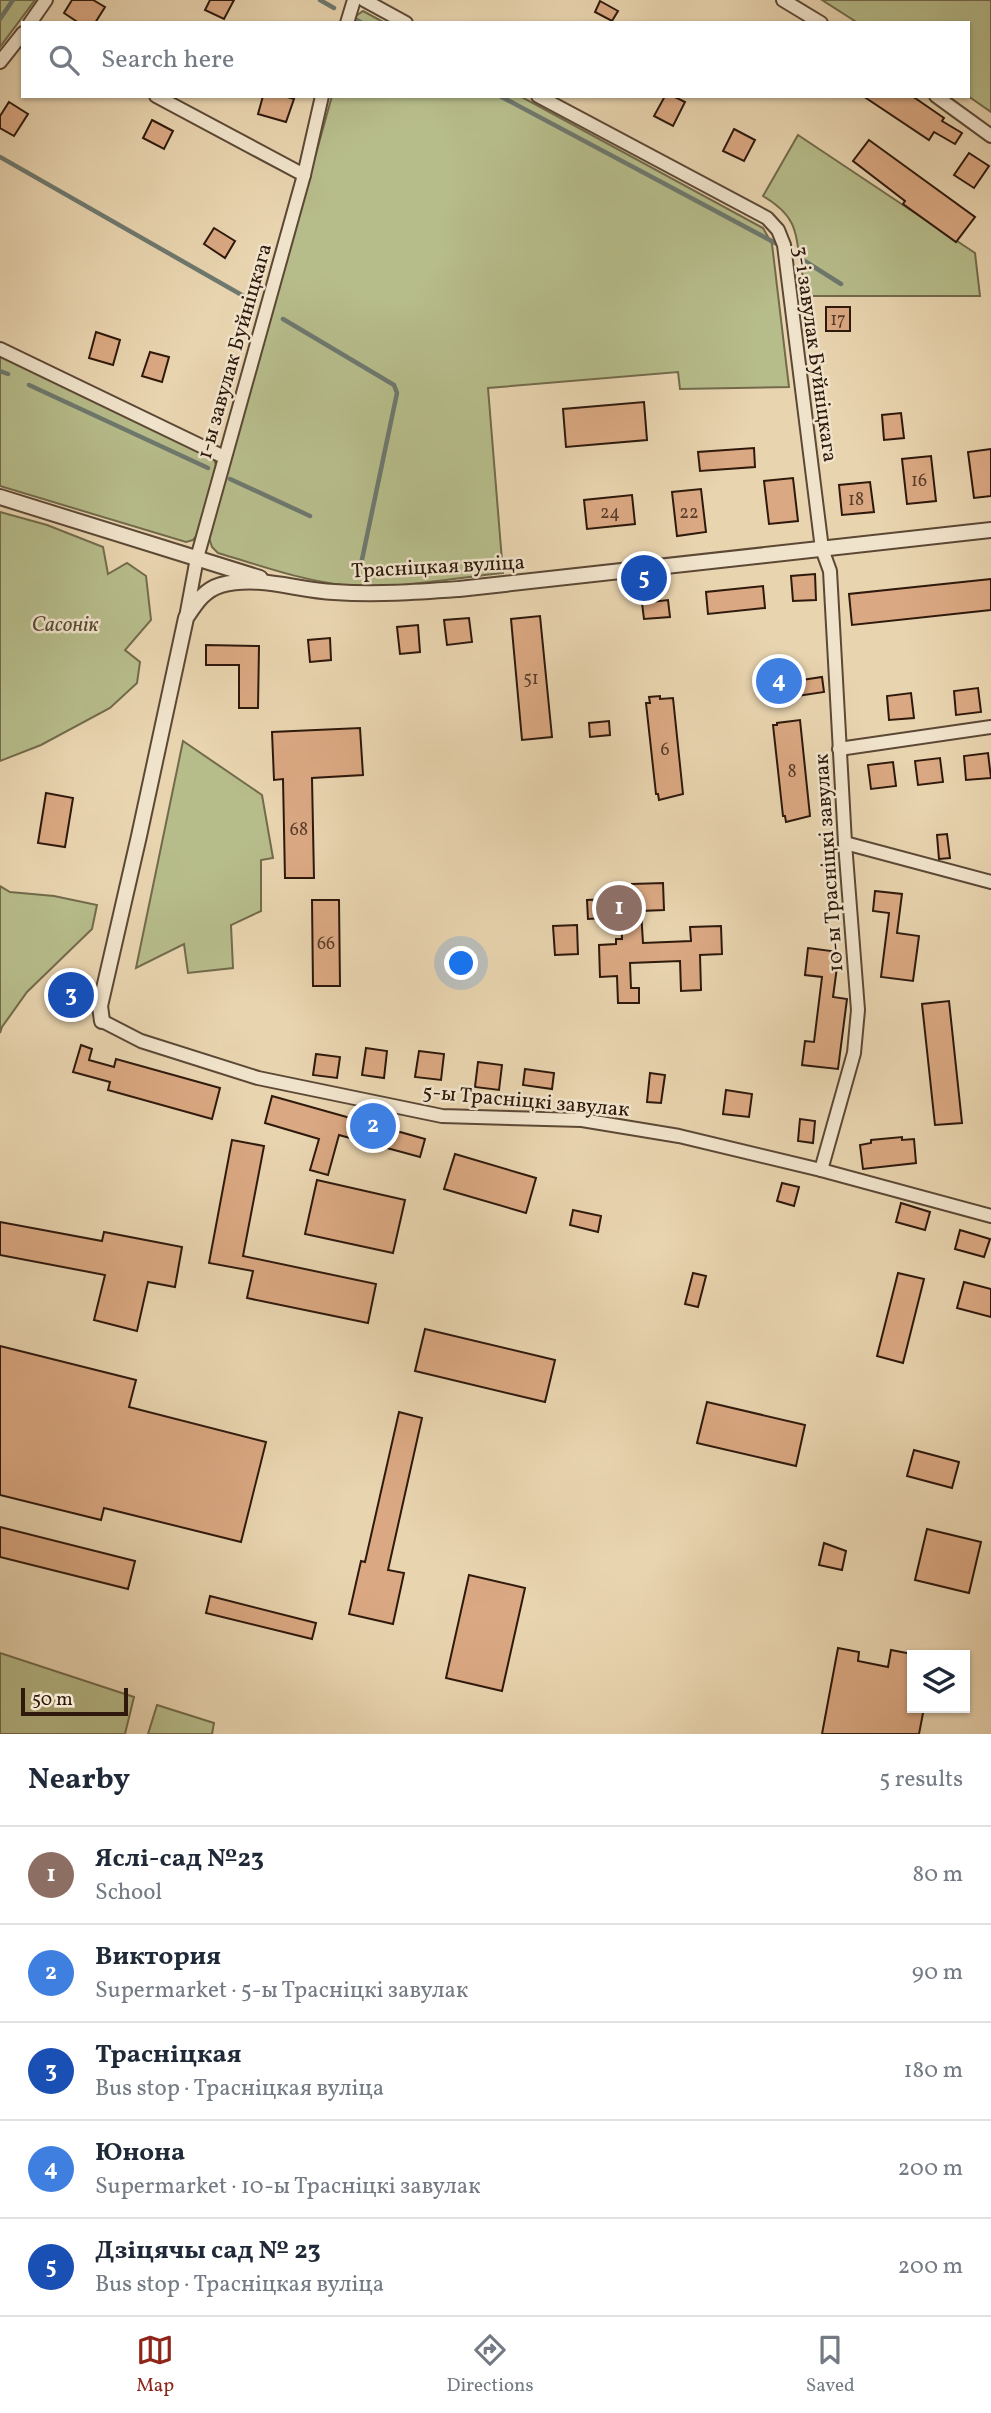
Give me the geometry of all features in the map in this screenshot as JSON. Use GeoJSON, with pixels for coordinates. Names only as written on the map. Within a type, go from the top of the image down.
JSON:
{"type":"FeatureCollection","features":[{"type":"Feature","properties":{"kind":"street"},"geometry":{"type":"LineString","coordinates":[[31,21],[46,0]]}},
{"type":"Feature","properties":{"kind":"street"},"geometry":{"type":"LineString","coordinates":[[348,21],[354,0]]}},
{"type":"Feature","properties":{"kind":"street"},"geometry":{"type":"LineString","coordinates":[[365,0],[402,21]]}},
{"type":"Feature","properties":{"kind":"street"},"geometry":{"type":"LineString","coordinates":[[783,0],[818,21]]}},
{"type":"Feature","properties":{"kind":"street"},"geometry":{"type":"LineString","coordinates":[[0,62],[21,36]]}},
{"type":"Feature","properties":{"kind":"street"},"geometry":{"type":"LineString","coordinates":[[160,98],[304,175]]}},
{"type":"Feature","properties":{"kind":"street","name":"1-ы завулак Буйніцкага"},"geometry":{"type":"LineString","coordinates":[[186,618],[197,558],[304,175],[323,98]]}},
{"type":"Feature","properties":{"kind":"street","name":"3-і завулак Буйніцкага"},"geometry":{"type":"LineString","coordinates":[[542,98],[767,218],[778,230],[784,245],[822,549]]}},
{"type":"Feature","properties":{"kind":"street"},"geometry":{"type":"LineString","coordinates":[[939,98],[991,136]]}},
{"type":"Feature","properties":{"kind":"street"},"geometry":{"type":"LineString","coordinates":[[0,349],[224,457]]}},
{"type":"Feature","properties":{"kind":"street"},"geometry":{"type":"LineString","coordinates":[[0,497],[268,581]]}},
{"type":"Feature","properties":{"kind":"street","name":"Трасніцкая вуліца"},"geometry":{"type":"LineString","coordinates":[[102,1021],[100,1006],[186,618],[208,591],[228,584],[268,581],[319,591],[374,594],[528,582],[991,530]]}},
{"type":"Feature","properties":{"kind":"street","name":"10-ы Трасніцкі завулак"},"geometry":{"type":"LineString","coordinates":[[821,1170],[854,1053],[858,1010],[845,843],[830,571],[822,549]]}},
{"type":"Feature","properties":{"kind":"street"},"geometry":{"type":"LineString","coordinates":[[839,748],[991,727]]}},
{"type":"Feature","properties":{"kind":"street"},"geometry":{"type":"LineString","coordinates":[[845,843],[991,882]]}},
{"type":"Feature","properties":{"kind":"street","name":"5-ы Трасніцкі завулак"},"geometry":{"type":"LineString","coordinates":[[102,1021],[141,1041],[247,1074],[442,1116],[582,1120],[679,1136],[821,1170],[991,1216]]}},
{"type":"Feature","properties":{"kind":"green space"},"geometry":{"type":"Polygon","coordinates":[[[0,0],[35,0],[0,47],[0,0]]]}},
{"type":"Feature","properties":{"kind":"green space"},"geometry":{"type":"Polygon","coordinates":[[[822,0],[991,0],[991,112],[970,97],[970,21],[855,21],[822,0]]]}},
{"type":"Feature","properties":{"kind":"green space"},"geometry":{"type":"Polygon","coordinates":[[[363,11],[381,21],[352,21],[363,11]]]}},
{"type":"Feature","properties":{"kind":"green space"},"geometry":{"type":"Polygon","coordinates":[[[331,98],[524,98],[763,228],[772,244],[789,387],[680,389],[678,372],[488,388],[503,573],[402,585],[343,585],[295,576],[218,553],[209,538],[331,98]]]}},
{"type":"Feature","properties":{"kind":"green space"},"geometry":{"type":"Polygon","coordinates":[[[798,135],[975,253],[980,296],[809,296],[792,224],[782,210],[763,196],[798,135]]]}},
{"type":"Feature","properties":{"kind":"green space"},"geometry":{"type":"Polygon","coordinates":[[[0,355],[214,459],[216,465],[198,534],[193,540],[186,542],[0,486],[0,355]]]}},
{"type":"Feature","properties":{"kind":"green space","name":"Сасонік"},"geometry":{"type":"Polygon","coordinates":[[[0,512],[47,525],[103,547],[108,574],[127,563],[146,576],[151,620],[125,650],[140,662],[137,683],[110,708],[41,745],[0,761],[0,512]]]}},
{"type":"Feature","properties":{"kind":"green space"},"geometry":{"type":"Polygon","coordinates":[[[183,741],[262,795],[273,858],[261,860],[261,911],[231,925],[233,968],[188,973],[184,944],[136,968],[183,741]]]}},
{"type":"Feature","properties":{"kind":"green space"},"geometry":{"type":"Polygon","coordinates":[[[0,886],[10,892],[54,896],[97,905],[92,929],[27,992],[0,1033],[0,886]]]}},
{"type":"Feature","properties":{"kind":"green space"},"geometry":{"type":"Polygon","coordinates":[[[0,1653],[134,1697],[125,1734],[0,1734],[0,1653]]]}},
{"type":"Feature","properties":{"kind":"green space"},"geometry":{"type":"Polygon","coordinates":[[[157,1705],[214,1723],[212,1734],[148,1734],[157,1705]]]}},
{"type":"Feature","properties":{"kind":"building"},"geometry":{"type":"Polygon","coordinates":[[[72,0],[93,0],[105,7],[96,21],[76,21],[64,13],[72,0]]]}},
{"type":"Feature","properties":{"kind":"building"},"geometry":{"type":"Polygon","coordinates":[[[210,0],[234,0],[224,19],[205,10],[210,0]]]}},
{"type":"Feature","properties":{"kind":"building"},"geometry":{"type":"Polygon","coordinates":[[[600,1],[618,11],[612,21],[595,12],[600,1]]]}},
{"type":"Feature","properties":{"kind":"building"},"geometry":{"type":"Polygon","coordinates":[[[262,98],[294,99],[286,122],[258,114],[262,98]]]}},
{"type":"Feature","properties":{"kind":"building"},"geometry":{"type":"Polygon","coordinates":[[[664,98],[677,98],[685,102],[673,126],[654,116],[664,98]]]}},
{"type":"Feature","properties":{"kind":"building"},"geometry":{"type":"Polygon","coordinates":[[[866,98],[915,98],[944,118],[942,121],[962,133],[955,144],[934,132],[929,140],[866,98]]]}},
{"type":"Feature","properties":{"kind":"building"},"geometry":{"type":"Polygon","coordinates":[[[9,102],[28,114],[14,136],[0,128],[0,116],[9,102]]]}},
{"type":"Feature","properties":{"kind":"building"},"geometry":{"type":"Polygon","coordinates":[[[152,120],[173,131],[164,149],[143,138],[152,120]]]}},
{"type":"Feature","properties":{"kind":"building"},"geometry":{"type":"Polygon","coordinates":[[[734,129],[755,140],[744,161],[723,151],[734,129]]]}},
{"type":"Feature","properties":{"kind":"building"},"geometry":{"type":"Polygon","coordinates":[[[869,140],[975,217],[956,242],[903,204],[905,201],[853,161],[869,140]]]}},
{"type":"Feature","properties":{"kind":"building"},"geometry":{"type":"Polygon","coordinates":[[[969,153],[989,166],[974,188],[954,175],[969,153]]]}},
{"type":"Feature","properties":{"kind":"building"},"geometry":{"type":"Polygon","coordinates":[[[214,228],[235,241],[225,258],[204,244],[214,228]]]}},
{"type":"Feature","properties":{"kind":"building"},"geometry":{"type":"Polygon","coordinates":[[[826,307],[850,307],[850,331],[826,331],[826,307]]]}},
{"type":"Feature","properties":{"kind":"building"},"geometry":{"type":"Polygon","coordinates":[[[96,332],[120,340],[113,365],[89,358],[96,332]]]}},
{"type":"Feature","properties":{"kind":"building"},"geometry":{"type":"Polygon","coordinates":[[[150,352],[169,357],[162,382],[142,376],[150,352]]]}},
{"type":"Feature","properties":{"kind":"building"},"geometry":{"type":"Polygon","coordinates":[[[644,402],[647,440],[566,447],[563,409],[644,402]]]}},
{"type":"Feature","properties":{"kind":"building"},"geometry":{"type":"Polygon","coordinates":[[[901,413],[904,438],[884,440],[882,415],[901,413]]]}},
{"type":"Feature","properties":{"kind":"building"},"geometry":{"type":"Polygon","coordinates":[[[754,448],[755,467],[700,471],[698,452],[754,448]]]}},
{"type":"Feature","properties":{"kind":"building"},"geometry":{"type":"Polygon","coordinates":[[[991,449],[991,496],[974,498],[968,452],[991,449]]]}},
{"type":"Feature","properties":{"kind":"building"},"geometry":{"type":"Polygon","coordinates":[[[931,456],[936,501],[907,504],[902,459],[931,456]]]}},
{"type":"Feature","properties":{"kind":"building"},"geometry":{"type":"Polygon","coordinates":[[[793,478],[798,521],[769,524],[764,481],[793,478]]]}},
{"type":"Feature","properties":{"kind":"building"},"geometry":{"type":"Polygon","coordinates":[[[870,482],[874,512],[842,515],[839,485],[870,482]]]}},
{"type":"Feature","properties":{"kind":"building"},"geometry":{"type":"Polygon","coordinates":[[[701,489],[706,532],[677,536],[672,492],[701,489]]]}},
{"type":"Feature","properties":{"kind":"building"},"geometry":{"type":"Polygon","coordinates":[[[632,495],[635,524],[587,529],[584,500],[632,495]]]}},
{"type":"Feature","properties":{"kind":"building"},"geometry":{"type":"Polygon","coordinates":[[[815,574],[816,600],[793,601],[791,576],[815,574]]]}},
{"type":"Feature","properties":{"kind":"building"},"geometry":{"type":"Polygon","coordinates":[[[991,579],[991,610],[852,625],[849,594],[991,579]]]}},
{"type":"Feature","properties":{"kind":"building"},"geometry":{"type":"Polygon","coordinates":[[[763,586],[765,608],[708,614],[706,592],[763,586]]]}},
{"type":"Feature","properties":{"kind":"building"},"geometry":{"type":"Polygon","coordinates":[[[668,600],[670,617],[644,619],[642,603],[668,600]]]}},
{"type":"Feature","properties":{"kind":"building"},"geometry":{"type":"Polygon","coordinates":[[[540,616],[552,737],[522,740],[511,619],[540,616]]]}},
{"type":"Feature","properties":{"kind":"building"},"geometry":{"type":"Polygon","coordinates":[[[469,618],[472,642],[447,645],[444,620],[469,618]]]}},
{"type":"Feature","properties":{"kind":"building"},"geometry":{"type":"Polygon","coordinates":[[[418,625],[420,652],[400,654],[397,627],[418,625]]]}},
{"type":"Feature","properties":{"kind":"building"},"geometry":{"type":"Polygon","coordinates":[[[330,638],[331,660],[310,662],[308,640],[330,638]]]}},
{"type":"Feature","properties":{"kind":"building"},"geometry":{"type":"Polygon","coordinates":[[[206,645],[259,646],[258,708],[239,708],[239,665],[206,665],[206,645]]]}},
{"type":"Feature","properties":{"kind":"building"},"geometry":{"type":"Polygon","coordinates":[[[822,677],[824,692],[777,699],[775,684],[822,677]]]}},
{"type":"Feature","properties":{"kind":"building"},"geometry":{"type":"Polygon","coordinates":[[[978,688],[981,712],[956,715],[954,691],[978,688]]]}},
{"type":"Feature","properties":{"kind":"building"},"geometry":{"type":"Polygon","coordinates":[[[911,693],[914,718],[889,720],[887,696],[911,693]]]}},
{"type":"Feature","properties":{"kind":"building"},"geometry":{"type":"Polygon","coordinates":[[[660,696],[660,699],[673,698],[683,794],[659,800],[656,794],[646,703],[650,703],[649,697],[660,696]]]}},
{"type":"Feature","properties":{"kind":"building"},"geometry":{"type":"Polygon","coordinates":[[[800,720],[810,816],[786,822],[783,816],[773,725],[800,720]]]}},
{"type":"Feature","properties":{"kind":"building"},"geometry":{"type":"Polygon","coordinates":[[[609,721],[610,735],[590,737],[589,723],[609,721]]]}},
{"type":"Feature","properties":{"kind":"building"},"geometry":{"type":"Polygon","coordinates":[[[360,728],[363,775],[312,778],[314,878],[285,878],[283,779],[274,780],[272,732],[360,728]]]}},
{"type":"Feature","properties":{"kind":"building"},"geometry":{"type":"Polygon","coordinates":[[[988,753],[991,778],[966,780],[964,756],[988,753]]]}},
{"type":"Feature","properties":{"kind":"building"},"geometry":{"type":"Polygon","coordinates":[[[940,758],[943,782],[918,785],[915,761],[940,758]]]}},
{"type":"Feature","properties":{"kind":"building"},"geometry":{"type":"Polygon","coordinates":[[[893,762],[896,786],[871,789],[868,765],[893,762]]]}},
{"type":"Feature","properties":{"kind":"building"},"geometry":{"type":"Polygon","coordinates":[[[46,793],[73,798],[65,847],[38,843],[46,793]]]}},
{"type":"Feature","properties":{"kind":"building"},"geometry":{"type":"Polygon","coordinates":[[[947,834],[950,858],[939,859],[937,835],[947,834]]]}},
{"type":"Feature","properties":{"kind":"building"},"geometry":{"type":"Polygon","coordinates":[[[663,883],[664,910],[641,911],[643,943],[691,941],[690,927],[721,926],[722,954],[700,955],[701,990],[681,991],[680,961],[630,963],[631,988],[639,988],[639,1003],[618,1003],[617,976],[600,977],[599,945],[616,944],[616,939],[622,939],[621,917],[588,919],[587,900],[632,898],[632,884],[663,883]]]}},
{"type":"Feature","properties":{"kind":"building"},"geometry":{"type":"Polygon","coordinates":[[[875,891],[902,894],[897,933],[919,936],[913,981],[881,977],[889,913],[873,911],[875,891]]]}},
{"type":"Feature","properties":{"kind":"building"},"geometry":{"type":"Polygon","coordinates":[[[312,900],[339,900],[340,986],[313,986],[312,900]]]}},
{"type":"Feature","properties":{"kind":"building"},"geometry":{"type":"Polygon","coordinates":[[[577,925],[578,954],[555,955],[553,926],[577,925]]]}},
{"type":"Feature","properties":{"kind":"building"},"geometry":{"type":"Polygon","coordinates":[[[808,948],[839,952],[833,997],[847,999],[838,1069],[802,1065],[805,1041],[814,1042],[822,977],[805,975],[808,948]]]}},
{"type":"Feature","properties":{"kind":"building"},"geometry":{"type":"Polygon","coordinates":[[[949,1001],[962,1123],[935,1125],[922,1004],[949,1001]]]}},
{"type":"Feature","properties":{"kind":"building"},"geometry":{"type":"Polygon","coordinates":[[[81,1045],[92,1049],[89,1060],[114,1067],[116,1059],[220,1088],[212,1119],[108,1090],[110,1082],[73,1072],[81,1045]]]}},
{"type":"Feature","properties":{"kind":"building"},"geometry":{"type":"Polygon","coordinates":[[[366,1048],[387,1051],[384,1078],[362,1075],[366,1048]]]}},
{"type":"Feature","properties":{"kind":"building"},"geometry":{"type":"Polygon","coordinates":[[[419,1051],[444,1054],[441,1080],[415,1077],[419,1051]]]}},
{"type":"Feature","properties":{"kind":"building"},"geometry":{"type":"Polygon","coordinates":[[[316,1054],[340,1057],[337,1078],[313,1075],[316,1054]]]}},
{"type":"Feature","properties":{"kind":"building"},"geometry":{"type":"Polygon","coordinates":[[[478,1062],[502,1065],[499,1090],[475,1087],[478,1062]]]}},
{"type":"Feature","properties":{"kind":"building"},"geometry":{"type":"Polygon","coordinates":[[[525,1069],[554,1073],[552,1089],[523,1085],[525,1069]]]}},
{"type":"Feature","properties":{"kind":"building"},"geometry":{"type":"Polygon","coordinates":[[[650,1073],[665,1075],[661,1103],[647,1102],[650,1073]]]}},
{"type":"Feature","properties":{"kind":"building"},"geometry":{"type":"Polygon","coordinates":[[[726,1090],[752,1094],[749,1117],[723,1114],[726,1090]]]}},
{"type":"Feature","properties":{"kind":"building"},"geometry":{"type":"Polygon","coordinates":[[[272,1096],[425,1139],[420,1157],[339,1135],[328,1175],[310,1170],[319,1139],[265,1123],[272,1096]]]}},
{"type":"Feature","properties":{"kind":"building"},"geometry":{"type":"Polygon","coordinates":[[[800,1119],[815,1121],[813,1143],[798,1141],[800,1119]]]}},
{"type":"Feature","properties":{"kind":"building"},"geometry":{"type":"Polygon","coordinates":[[[902,1137],[902,1140],[914,1139],[916,1163],[863,1169],[860,1145],[871,1143],[871,1140],[902,1137]]]}},
{"type":"Feature","properties":{"kind":"building"},"geometry":{"type":"Polygon","coordinates":[[[232,1140],[264,1146],[243,1256],[376,1284],[368,1323],[247,1298],[253,1271],[209,1263],[232,1140]]]}},
{"type":"Feature","properties":{"kind":"building"},"geometry":{"type":"Polygon","coordinates":[[[455,1154],[536,1178],[526,1213],[444,1189],[455,1154]]]}},
{"type":"Feature","properties":{"kind":"building"},"geometry":{"type":"Polygon","coordinates":[[[317,1180],[405,1200],[393,1253],[305,1234],[317,1180]]]}},
{"type":"Feature","properties":{"kind":"building"},"geometry":{"type":"Polygon","coordinates":[[[782,1183],[799,1187],[794,1206],[777,1201],[782,1183]]]}},
{"type":"Feature","properties":{"kind":"building"},"geometry":{"type":"Polygon","coordinates":[[[901,1203],[930,1212],[925,1230],[896,1222],[901,1203]]]}},
{"type":"Feature","properties":{"kind":"building"},"geometry":{"type":"Polygon","coordinates":[[[573,1210],[601,1216],[598,1232],[570,1225],[573,1210]]]}},
{"type":"Feature","properties":{"kind":"building"},"geometry":{"type":"Polygon","coordinates":[[[0,1222],[102,1241],[104,1232],[182,1247],[175,1287],[148,1282],[137,1331],[94,1320],[105,1275],[0,1255],[0,1222]]]}},
{"type":"Feature","properties":{"kind":"building"},"geometry":{"type":"Polygon","coordinates":[[[960,1230],[990,1239],[984,1257],[955,1249],[960,1230]]]}},
{"type":"Feature","properties":{"kind":"building"},"geometry":{"type":"Polygon","coordinates":[[[693,1273],[706,1276],[698,1307],[685,1304],[693,1273]]]}},
{"type":"Feature","properties":{"kind":"building"},"geometry":{"type":"Polygon","coordinates":[[[898,1273],[924,1279],[903,1363],[877,1356],[898,1273]]]}},
{"type":"Feature","properties":{"kind":"building"},"geometry":{"type":"Polygon","coordinates":[[[964,1282],[991,1289],[991,1317],[957,1308],[964,1282]]]}},
{"type":"Feature","properties":{"kind":"building"},"geometry":{"type":"Polygon","coordinates":[[[425,1329],[555,1360],[545,1402],[415,1371],[425,1329]]]}},
{"type":"Feature","properties":{"kind":"building"},"geometry":{"type":"Polygon","coordinates":[[[0,1346],[136,1380],[129,1407],[266,1442],[241,1542],[104,1508],[101,1520],[0,1495],[0,1346]]]}},
{"type":"Feature","properties":{"kind":"building"},"geometry":{"type":"Polygon","coordinates":[[[707,1402],[805,1425],[796,1466],[697,1443],[707,1402]]]}},
{"type":"Feature","properties":{"kind":"building"},"geometry":{"type":"Polygon","coordinates":[[[399,1412],[422,1418],[388,1570],[404,1573],[393,1624],[349,1614],[361,1561],[365,1562],[399,1412]]]}},
{"type":"Feature","properties":{"kind":"building"},"geometry":{"type":"Polygon","coordinates":[[[914,1450],[959,1462],[952,1488],[907,1476],[914,1450]]]}},
{"type":"Feature","properties":{"kind":"building"},"geometry":{"type":"Polygon","coordinates":[[[0,1527],[135,1561],[128,1589],[0,1557],[0,1527]]]}},
{"type":"Feature","properties":{"kind":"building"},"geometry":{"type":"Polygon","coordinates":[[[927,1529],[981,1542],[969,1593],[915,1580],[927,1529]]]}},
{"type":"Feature","properties":{"kind":"building"},"geometry":{"type":"Polygon","coordinates":[[[824,1543],[846,1551],[842,1570],[819,1565],[824,1543]]]}},
{"type":"Feature","properties":{"kind":"building"},"geometry":{"type":"Polygon","coordinates":[[[469,1575],[525,1588],[502,1691],[446,1678],[469,1575]]]}},
{"type":"Feature","properties":{"kind":"building"},"geometry":{"type":"Polygon","coordinates":[[[210,1596],[316,1623],[312,1639],[206,1613],[210,1596]]]}},
{"type":"Feature","properties":{"kind":"building"},"geometry":{"type":"Polygon","coordinates":[[[838,1648],[859,1652],[858,1661],[888,1667],[891,1650],[907,1653],[907,1713],[923,1713],[919,1734],[822,1734],[838,1648]]]}},
{"type":"Feature","properties":{"kind":"waterway"},"geometry":{"type":"LineString","coordinates":[[0,19],[13,0]]}},
{"type":"Feature","properties":{"kind":"waterway"},"geometry":{"type":"LineString","coordinates":[[320,0],[334,8]]}},
{"type":"Feature","properties":{"kind":"waterway"},"geometry":{"type":"LineString","coordinates":[[353,18],[358,21]]}},
{"type":"Feature","properties":{"kind":"waterway"},"geometry":{"type":"LineString","coordinates":[[504,98],[781,246]]}},
{"type":"Feature","properties":{"kind":"waterway"},"geometry":{"type":"LineString","coordinates":[[0,157],[247,298]]}},
{"type":"Feature","properties":{"kind":"waterway"},"geometry":{"type":"LineString","coordinates":[[789,251],[841,284]]}},
{"type":"Feature","properties":{"kind":"waterway"},"geometry":{"type":"LineString","coordinates":[[283,319],[394,385],[397,393],[360,569]]}},
{"type":"Feature","properties":{"kind":"waterway"},"geometry":{"type":"LineString","coordinates":[[0,371],[8,374]]}},
{"type":"Feature","properties":{"kind":"waterway"},"geometry":{"type":"LineString","coordinates":[[29,385],[208,468]]}},
{"type":"Feature","properties":{"kind":"waterway"},"geometry":{"type":"LineString","coordinates":[[230,479],[310,516]]}},
{"type":"Feature","properties":{"kind":"place","name":"Дзіцячы сад № 23"},"geometry":{"type":"Point","coordinates":[644,578]}},
{"type":"Feature","properties":{"kind":"place","name":"Юнона"},"geometry":{"type":"Point","coordinates":[779,681]}},
{"type":"Feature","properties":{"kind":"place","name":"Яслі-сад №23"},"geometry":{"type":"Point","coordinates":[619,908]}},
{"type":"Feature","properties":{"kind":"place","name":"Трасніцкая"},"geometry":{"type":"Point","coordinates":[71,995]}},
{"type":"Feature","properties":{"kind":"place","name":"Виктория"},"geometry":{"type":"Point","coordinates":[373,1126]}}]}
